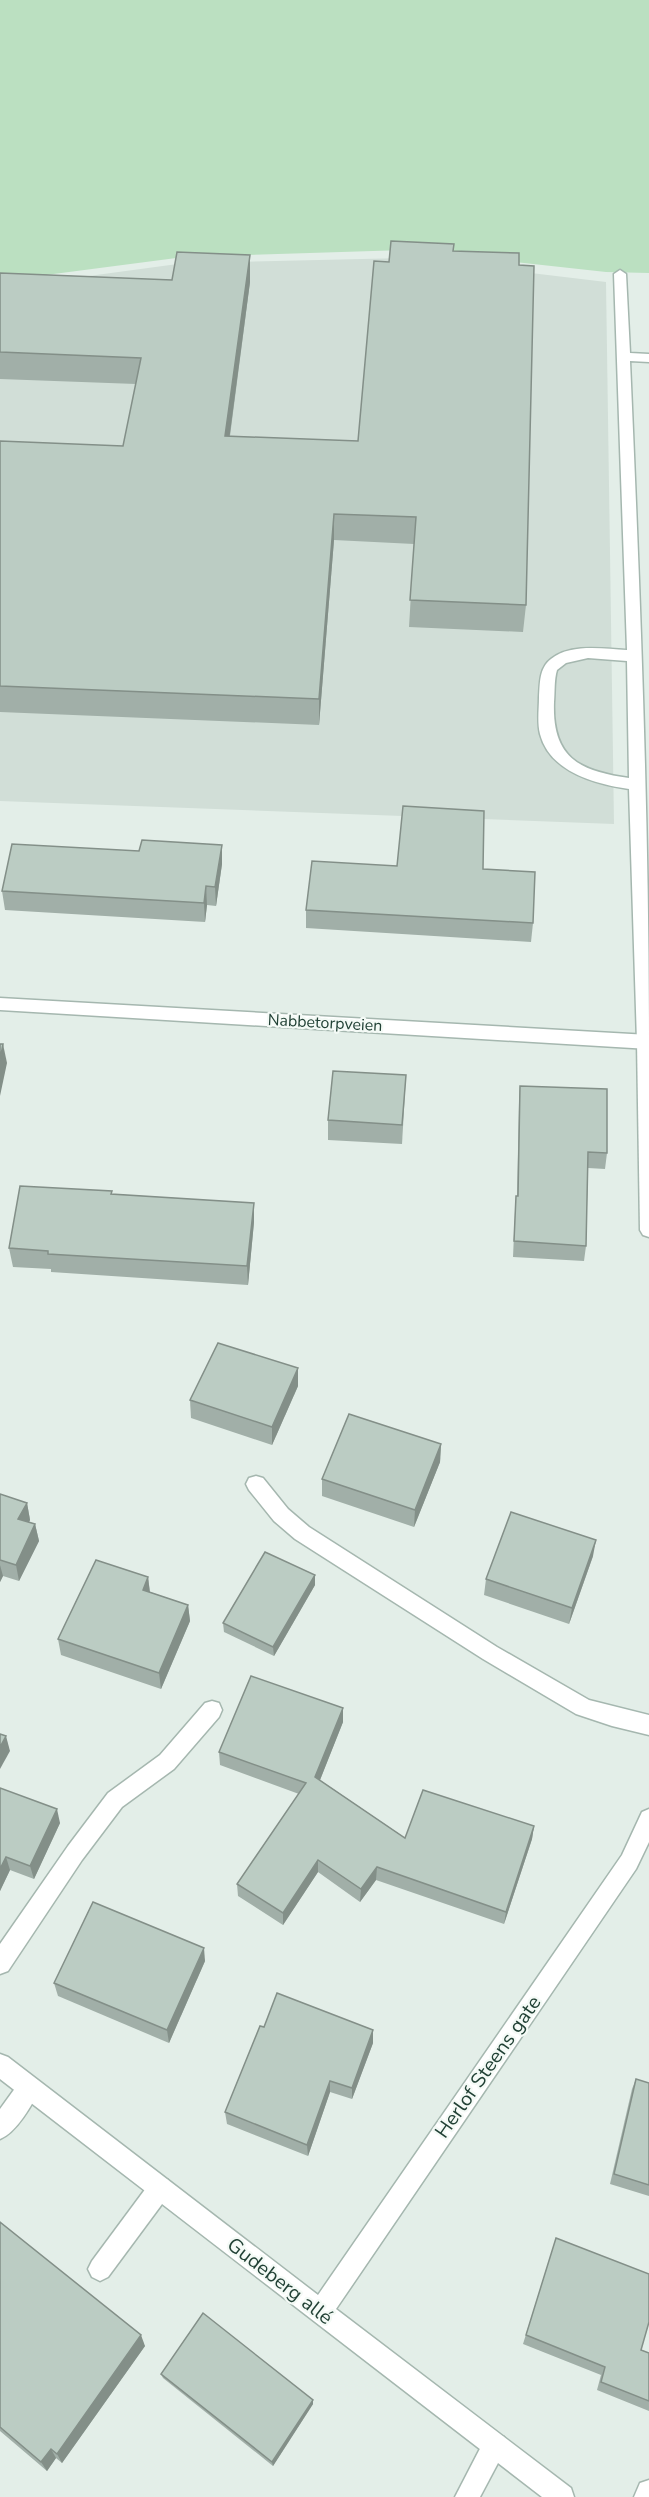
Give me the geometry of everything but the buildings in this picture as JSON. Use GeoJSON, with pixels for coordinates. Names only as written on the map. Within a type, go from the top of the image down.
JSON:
{"type":"FeatureCollection","features":[{"type":"Feature","properties":{"kind":"street"},"geometry":{"type":"LineString","coordinates":[[620,274],[623,357],[641,610],[634,656],[637,784],[646,937],[642,1003],[647,1042],[649,1230]]}},
{"type":"Feature","properties":{"kind":"street"},"geometry":{"type":"LineString","coordinates":[[623,357],[649,358]]}},
{"type":"Feature","properties":{"kind":"street"},"geometry":{"type":"LineString","coordinates":[[634,656],[585,653],[561,658],[551,666],[547,677],[546,728],[550,741],[561,757],[587,773],[610,782],[637,784]]}},
{"type":"Feature","properties":{"kind":"street","name":"Nabbetorpveien"},"geometry":{"type":"LineString","coordinates":[[0,1004],[647,1042]]}},
{"type":"Feature","properties":{"kind":"street"},"geometry":{"type":"LineString","coordinates":[[256,1484],[281,1515],[302,1533],[490,1653],[584,1707],[612,1717],[649,1725]]}},
{"type":"Feature","properties":{"kind":"street"},"geometry":{"type":"LineString","coordinates":[[0,1963],[75,1853],[116,1800],[167,1762],[212,1710]]}},
{"type":"Feature","properties":{"kind":"street","name":"Herlof Steens gate"},"geometry":{"type":"LineString","coordinates":[[320,2312],[629,1863],[649,1819]]}},
{"type":"Feature","properties":{"kind":"street","name":"Gudeberg allé"},"geometry":{"type":"LineString","coordinates":[[0,2065],[562,2497]]}},
{"type":"Feature","properties":{"kind":"street"},"geometry":{"type":"LineString","coordinates":[[0,2128],[29,2088]]}},
{"type":"Feature","properties":{"kind":"street"},"geometry":{"type":"LineString","coordinates":[[100,2269],[160,2188]]}},
{"type":"Feature","properties":{"kind":"street"},"geometry":{"type":"LineString","coordinates":[[466,2497],[495,2446]]}},
{"type":"Feature","properties":{"kind":"street"},"geometry":{"type":"LineString","coordinates":[[646,2497],[649,2492]]}},
{"type":"Feature","properties":{"kind":"shaded area"},"geometry":{"type":"Polygon","coordinates":[[[405,258],[606,282],[614,824],[0,801],[0,288],[185,263],[405,258]]]}},
{"type":"Feature","properties":{"kind":"green space"},"geometry":{"type":"Polygon","coordinates":[[[0,0],[649,0],[649,273],[606,272],[405,250],[184,257],[0,281],[0,0]]]}}]}
